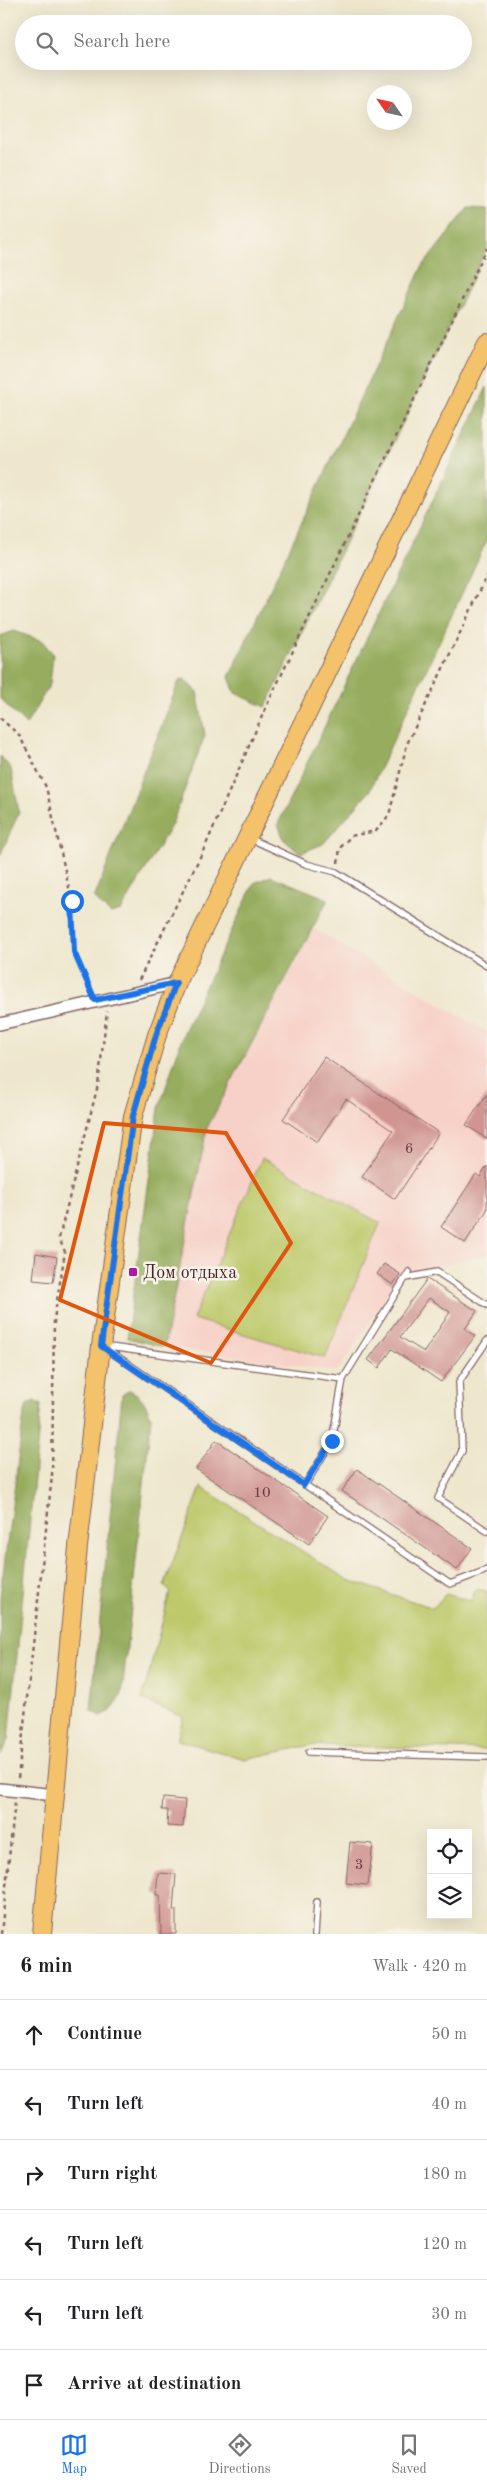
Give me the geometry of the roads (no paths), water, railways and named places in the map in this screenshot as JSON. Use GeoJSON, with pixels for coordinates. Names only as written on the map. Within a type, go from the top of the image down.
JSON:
{"type":"FeatureCollection","features":[{"type":"Feature","properties":{"kind":"main road"},"geometry":{"type":"LineString","coordinates":[[42,1934],[78,1547],[101,1346],[133,1116],[156,1035],[176,983],[487,342]]}},
{"type":"Feature","properties":{"kind":"street"},"geometry":{"type":"LineString","coordinates":[[0,1024],[95,1000],[176,983]]}},
{"type":"Feature","properties":{"kind":"street"},"geometry":{"type":"LineString","coordinates":[[0,1790],[55,1795]]}},
{"type":"Feature","properties":{"kind":"lane"},"geometry":{"type":"LineString","coordinates":[[248,837],[306,864],[336,872],[487,966]]}},
{"type":"Feature","properties":{"kind":"lane"},"geometry":{"type":"LineString","coordinates":[[304,1485],[332,1441],[343,1379],[410,1272]]}},
{"type":"Feature","properties":{"kind":"lane"},"geometry":{"type":"LineString","coordinates":[[406,1278],[437,1272],[487,1305]]}},
{"type":"Feature","properties":{"kind":"lane"},"geometry":{"type":"LineString","coordinates":[[487,1341],[459,1382],[462,1451],[438,1498],[487,1531]]}},
{"type":"Feature","properties":{"kind":"lane"},"geometry":{"type":"LineString","coordinates":[[101,1346],[343,1379]]}},
{"type":"Feature","properties":{"kind":"lane"},"geometry":{"type":"LineString","coordinates":[[101,1346],[450,1584],[487,1570]]}},
{"type":"Feature","properties":{"kind":"lane"},"geometry":{"type":"LineString","coordinates":[[309,1752],[487,1757]]}},
{"type":"Feature","properties":{"kind":"lane"},"geometry":{"type":"LineString","coordinates":[[316,1934],[317,1902]]}},
{"type":"Feature","properties":{"kind":"place","name":"Дом отдыха"},"geometry":{"type":"Point","coordinates":[133,1272]}}]}
